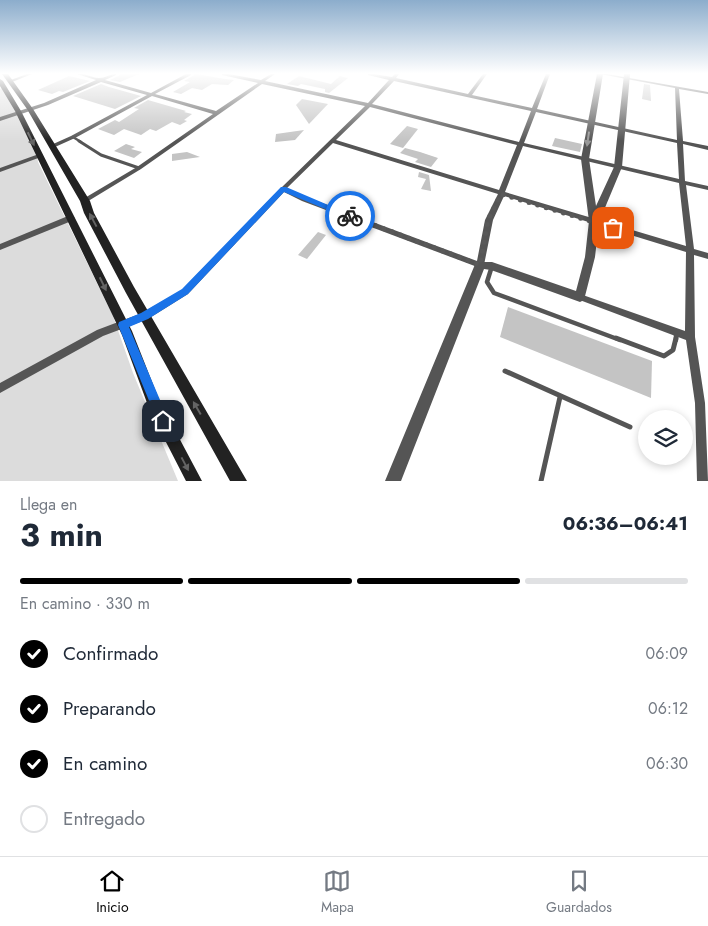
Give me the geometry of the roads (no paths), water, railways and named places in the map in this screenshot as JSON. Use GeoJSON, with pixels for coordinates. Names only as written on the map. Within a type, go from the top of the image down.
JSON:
{"type":"FeatureCollection","features":[{"type":"Feature","properties":{"kind":"main road"},"geometry":{"type":"LineString","coordinates":[[15,96],[24,111],[53,146],[85,201],[89,213],[145,316],[239,481]]}},
{"type":"Feature","properties":{"kind":"main road"},"geometry":{"type":"LineString","coordinates":[[24,111],[39,156],[128,335],[155,406],[194,481]]}},
{"type":"Feature","properties":{"kind":"street"},"geometry":{"type":"LineString","coordinates":[[0,119],[60,96]]}},
{"type":"Feature","properties":{"kind":"street"},"geometry":{"type":"LineString","coordinates":[[53,146],[146,96]]}},
{"type":"Feature","properties":{"kind":"street"},"geometry":{"type":"LineString","coordinates":[[158,96],[216,113]]}},
{"type":"Feature","properties":{"kind":"street"},"geometry":{"type":"LineString","coordinates":[[85,201],[139,168],[239,96]]}},
{"type":"Feature","properties":{"kind":"street"},"geometry":{"type":"LineString","coordinates":[[328,96],[708,188]]}},
{"type":"Feature","properties":{"kind":"street"},"geometry":{"type":"LineString","coordinates":[[0,388],[100,333],[145,316],[185,292],[283,189],[376,96]]}},
{"type":"Feature","properties":{"kind":"street"},"geometry":{"type":"LineString","coordinates":[[477,96],[708,148]]}},
{"type":"Feature","properties":{"kind":"street"},"geometry":{"type":"LineString","coordinates":[[393,481],[486,265],[488,220],[501,194],[538,96]]}},
{"type":"Feature","properties":{"kind":"street"},"geometry":{"type":"LineString","coordinates":[[580,297],[590,257],[594,222],[585,159],[596,96]]}},
{"type":"Feature","properties":{"kind":"street"},"geometry":{"type":"LineString","coordinates":[[594,222],[618,167],[625,96]]}},
{"type":"Feature","properties":{"kind":"street"},"geometry":{"type":"LineString","coordinates":[[677,96],[682,182],[690,251],[690,337],[700,403],[703,481]]}},
{"type":"Feature","properties":{"kind":"street"},"geometry":{"type":"LineString","coordinates":[[332,141],[708,256]]}},
{"type":"Feature","properties":{"kind":"street"},"geometry":{"type":"LineString","coordinates":[[0,170],[39,156]]}},
{"type":"Feature","properties":{"kind":"street"},"geometry":{"type":"LineString","coordinates":[[283,189],[304,199],[690,337]]}},
{"type":"Feature","properties":{"kind":"street"},"geometry":{"type":"LineString","coordinates":[[0,247],[71,218]]}},
{"type":"Feature","properties":{"kind":"lane"},"geometry":{"type":"LineString","coordinates":[[73,137],[101,155],[139,168]]}},
{"type":"Feature","properties":{"kind":"lane"},"geometry":{"type":"LineString","coordinates":[[486,265],[487,282],[494,293],[664,356],[670,354],[674,349],[676,332]]}},
{"type":"Feature","properties":{"kind":"lane"},"geometry":{"type":"LineString","coordinates":[[504,371],[630,427]]}},
{"type":"Feature","properties":{"kind":"lane"},"geometry":{"type":"LineString","coordinates":[[541,481],[560,397]]}}]}
